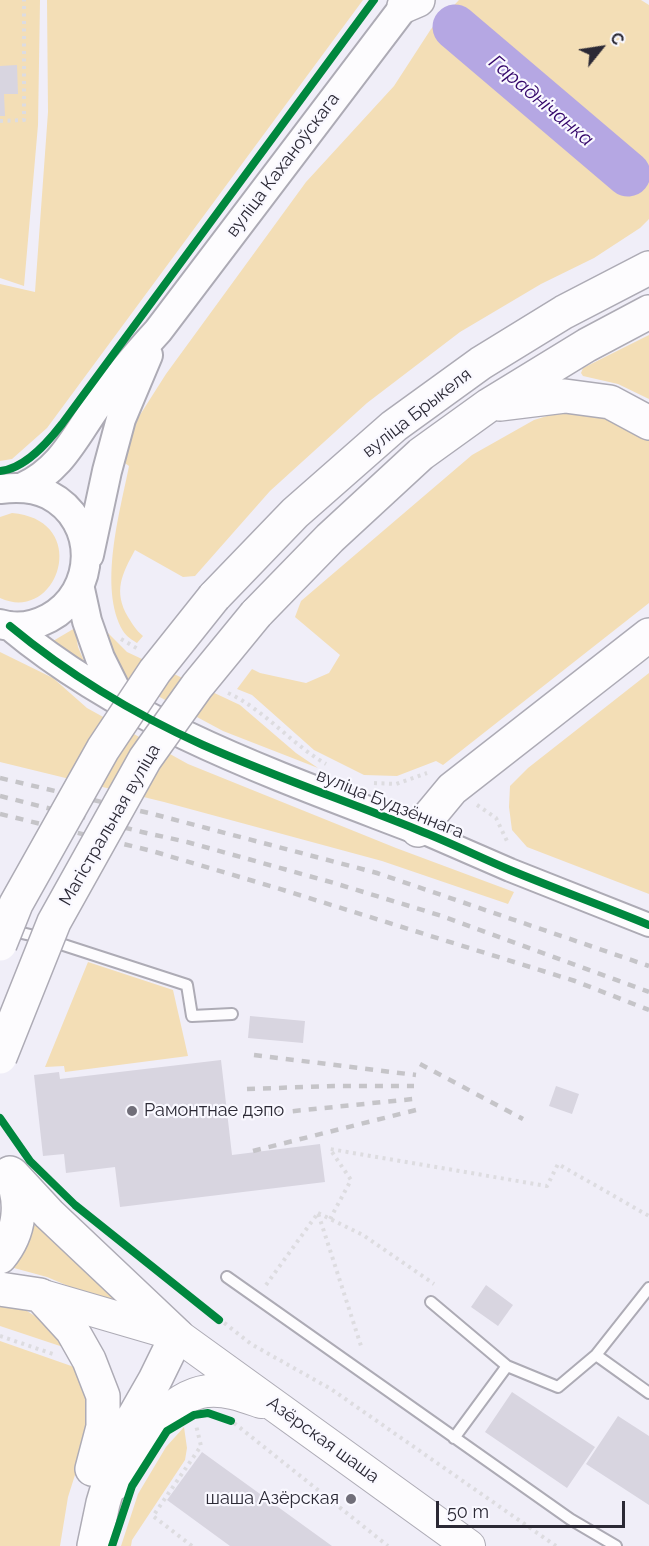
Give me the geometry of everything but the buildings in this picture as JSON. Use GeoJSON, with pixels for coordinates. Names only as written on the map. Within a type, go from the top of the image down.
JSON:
{"type":"FeatureCollection","features":[{"type":"Feature","properties":{"kind":"main road","name":"вуліца Брыкеля"},"geometry":{"type":"LineString","coordinates":[[0,944],[16,904],[104,748],[155,671],[214,597],[295,513],[394,426],[481,363],[564,312],[645,268]]}},
{"type":"Feature","properties":{"kind":"main road","name":"вуліца Брыкеля"},"geometry":{"type":"LineString","coordinates":[[256,614],[330,538],[421,454],[489,405],[587,345],[649,312]]}},
{"type":"Feature","properties":{"kind":"main road"},"geometry":{"type":"LineString","coordinates":[[489,405],[565,396],[610,402],[649,423]]}},
{"type":"Feature","properties":{"kind":"main road","name":"Магістральная вуліца"},"geometry":{"type":"LineString","coordinates":[[0,1057],[54,922],[145,759],[197,686],[256,614]]}},
{"type":"Feature","properties":{"kind":"main road"},"geometry":{"type":"LineString","coordinates":[[418,830],[452,789],[649,635]]}},
{"type":"Feature","properties":{"kind":"main road"},"geometry":{"type":"LineString","coordinates":[[0,1257],[10,1245],[18,1222],[19,1198],[6,1167]]}},
{"type":"Feature","properties":{"kind":"main road","name":"Азёрская шаша"},"geometry":{"type":"LineString","coordinates":[[6,1167],[49,1214],[177,1335],[469,1546]]}},
{"type":"Feature","properties":{"kind":"main road","name":"Азёрская шаша"},"geometry":{"type":"LineString","coordinates":[[0,1289],[40,1295],[177,1335]]}},
{"type":"Feature","properties":{"kind":"main road"},"geometry":{"type":"LineString","coordinates":[[40,1295],[72,1330],[89,1360],[103,1396],[103,1427],[96,1460],[79,1510],[74,1546]]}},
{"type":"Feature","properties":{"kind":"main road"},"geometry":{"type":"LineString","coordinates":[[94,1546],[123,1436],[155,1380],[177,1335]]}},
{"type":"Feature","properties":{"kind":"main road"},"geometry":{"type":"LineString","coordinates":[[104,1503],[138,1446],[164,1414],[184,1400],[206,1391],[229,1392],[276,1406]]}},
{"type":"Feature","properties":{"kind":"street","name":"вуліца Каханоўскага"},"geometry":{"type":"LineString","coordinates":[[6,489],[37,481],[51,470],[68,450],[122,371],[158,331],[410,2]]}},
{"type":"Feature","properties":{"kind":"street","name":"вуліца Каханоўскага"},"geometry":{"type":"LineString","coordinates":[[80,589],[121,419],[158,331]]}},
{"type":"Feature","properties":{"kind":"street"},"geometry":{"type":"LineString","coordinates":[[6,489],[49,495],[70,512],[84,535],[87,562]]}},
{"type":"Feature","properties":{"kind":"street"},"geometry":{"type":"LineString","coordinates":[[5,625],[37,624],[62,611],[80,589]]}},
{"type":"Feature","properties":{"kind":"street"},"geometry":{"type":"LineString","coordinates":[[80,589],[87,621],[100,658],[123,704]]}},
{"type":"Feature","properties":{"kind":"street","name":"вуліца Будзённага"},"geometry":{"type":"LineString","coordinates":[[5,625],[37,649],[123,704],[220,752],[649,925]]}},
{"type":"Feature","properties":{"kind":"lane"},"geometry":{"type":"LineString","coordinates":[[0,928],[39,937],[188,985],[192,1016],[232,1014]]}},
{"type":"Feature","properties":{"kind":"lane"},"geometry":{"type":"LineString","coordinates":[[228,1277],[570,1519],[616,1546]]}},
{"type":"Feature","properties":{"kind":"lane"},"geometry":{"type":"LineString","coordinates":[[430,1302],[507,1366],[558,1387],[596,1355],[649,1288]]}},
{"type":"Feature","properties":{"kind":"lane"},"geometry":{"type":"LineString","coordinates":[[596,1355],[649,1392]]}},
{"type":"Feature","properties":{"kind":"lane"},"geometry":{"type":"LineString","coordinates":[[454,1438],[507,1366]]}},
{"type":"Feature","properties":{"kind":"path"},"geometry":{"type":"LineString","coordinates":[[0,121],[24,120],[24,0]]}},
{"type":"Feature","properties":{"kind":"path"},"geometry":{"type":"LineString","coordinates":[[117,635],[141,651]]}},
{"type":"Feature","properties":{"kind":"path"},"geometry":{"type":"LineString","coordinates":[[223,690],[244,700],[310,755],[328,765]]}},
{"type":"Feature","properties":{"kind":"path"},"geometry":{"type":"LineString","coordinates":[[364,783],[396,784],[427,773],[496,818],[512,847]]}},
{"type":"Feature","properties":{"kind":"path"},"geometry":{"type":"LineString","coordinates":[[330,1219],[351,1180],[330,1149],[547,1186],[558,1164],[649,1216]]}},
{"type":"Feature","properties":{"kind":"path"},"geometry":{"type":"LineString","coordinates":[[318,1213],[363,1235],[434,1283],[430,1302]]}},
{"type":"Feature","properties":{"kind":"path"},"geometry":{"type":"LineString","coordinates":[[257,1298],[318,1213]]}},
{"type":"Feature","properties":{"kind":"path"},"geometry":{"type":"LineString","coordinates":[[318,1213],[362,1350]]}},
{"type":"Feature","properties":{"kind":"path"},"geometry":{"type":"LineString","coordinates":[[219,1320],[251,1344],[331,1389],[556,1546]]}},
{"type":"Feature","properties":{"kind":"path"},"geometry":{"type":"LineString","coordinates":[[0,1336],[63,1358]]}},
{"type":"Feature","properties":{"kind":"path"},"geometry":{"type":"LineString","coordinates":[[192,1546],[153,1516],[201,1446],[194,1415]]}},
{"type":"Feature","properties":{"kind":"path"},"geometry":{"type":"LineString","coordinates":[[231,1421],[388,1546]]}},
{"type":"Feature","properties":{"kind":"shaded area"},"geometry":{"type":"Polygon","coordinates":[[[0,0],[40,0],[38,125],[24,286],[0,278],[0,0]]]}},
{"type":"Feature","properties":{"kind":"shaded area"},"geometry":{"type":"Polygon","coordinates":[[[47,0],[363,0],[47,428],[12,459],[0,461],[0,284],[35,292],[48,112],[47,0]]]}},
{"type":"Feature","properties":{"kind":"shaded area"},"geometry":{"type":"Polygon","coordinates":[[[459,0],[641,0],[649,5],[649,219],[640,228],[594,258],[541,284],[460,332],[367,403],[270,491],[195,576],[183,577],[135,550],[123,575],[120,591],[123,608],[143,636],[137,643],[124,633],[116,613],[112,594],[112,572],[113,550],[129,466],[122,461],[138,418],[166,374],[306,182],[394,86],[431,29],[459,0]]]}},
{"type":"Feature","properties":{"kind":"shaded area"},"geometry":{"type":"Polygon","coordinates":[[[649,335],[649,399],[618,384],[583,376],[581,373],[583,368],[649,335]]]}},
{"type":"Feature","properties":{"kind":"shaded area"},"geometry":{"type":"Polygon","coordinates":[[[589,411],[620,422],[649,440],[649,603],[443,765],[436,761],[397,776],[364,775],[314,750],[252,695],[237,689],[252,669],[260,673],[306,683],[329,673],[340,655],[295,617],[301,601],[472,455],[534,420],[560,412],[589,411]]]}},
{"type":"Feature","properties":{"kind":"shaded area"},"geometry":{"type":"Polygon","coordinates":[[[12,513],[37,520],[52,533],[59,550],[58,568],[51,585],[38,597],[20,602],[0,598],[0,517],[12,513]]]}},
{"type":"Feature","properties":{"kind":"shaded area"},"geometry":{"type":"Polygon","coordinates":[[[75,628],[78,647],[88,670],[53,641],[75,628]]]}},
{"type":"Feature","properties":{"kind":"shaded area"},"geometry":{"type":"Polygon","coordinates":[[[107,632],[127,652],[240,705],[296,753],[318,768],[223,731],[128,680],[113,660],[107,632]]]}},
{"type":"Feature","properties":{"kind":"shaded area"},"geometry":{"type":"Polygon","coordinates":[[[0,652],[53,678],[87,708],[188,764],[396,848],[514,892],[508,904],[382,861],[164,802],[0,762],[0,652]]]}},
{"type":"Feature","properties":{"kind":"shaded area"},"geometry":{"type":"Polygon","coordinates":[[[649,673],[649,894],[527,847],[512,830],[509,807],[510,786],[528,768],[649,673]]]}},
{"type":"Feature","properties":{"kind":"shaded area"},"geometry":{"type":"Polygon","coordinates":[[[88,962],[173,990],[188,1056],[65,1072],[64,1066],[45,1067],[88,962]]]}},
{"type":"Feature","properties":{"kind":"shaded area"},"geometry":{"type":"Polygon","coordinates":[[[36,1225],[134,1314],[47,1277],[14,1268],[12,1263],[31,1228],[36,1225]]]}},
{"type":"Feature","properties":{"kind":"shaded area"},"geometry":{"type":"Polygon","coordinates":[[[0,1304],[27,1311],[54,1328],[66,1348],[0,1326],[0,1304]]]}},
{"type":"Feature","properties":{"kind":"shaded area"},"geometry":{"type":"Polygon","coordinates":[[[0,1341],[77,1368],[91,1404],[81,1456],[68,1497],[60,1546],[0,1546],[0,1341]]]}},
{"type":"Feature","properties":{"kind":"shaded area"},"geometry":{"type":"Polygon","coordinates":[[[184,1427],[187,1448],[185,1460],[132,1540],[131,1546],[121,1546],[138,1494],[166,1447],[184,1427]]]}},
{"type":"Feature","properties":{"kind":"waterway","name":"Гараднічанка"},"geometry":{"type":"LineString","coordinates":[[455,27],[628,174]]}},
{"type":"Feature","properties":{"kind":"railway"},"geometry":{"type":"LineString","coordinates":[[0,778],[153,814],[377,873],[649,966]]}},
{"type":"Feature","properties":{"kind":"railway"},"geometry":{"type":"LineString","coordinates":[[0,796],[187,842],[334,883],[442,916],[649,992]]}},
{"type":"Feature","properties":{"kind":"railway"},"geometry":{"type":"LineString","coordinates":[[0,814],[152,851],[277,888],[575,981],[649,1010]]}},
{"type":"Feature","properties":{"kind":"railway"},"geometry":{"type":"LineString","coordinates":[[254,1055],[416,1075]]}},
{"type":"Feature","properties":{"kind":"railway"},"geometry":{"type":"LineString","coordinates":[[420,1064],[523,1119]]}},
{"type":"Feature","properties":{"kind":"railway"},"geometry":{"type":"LineString","coordinates":[[247,1089],[414,1086]]}},
{"type":"Feature","properties":{"kind":"railway"},"geometry":{"type":"LineString","coordinates":[[245,1116],[413,1099]]}},
{"type":"Feature","properties":{"kind":"railway"},"geometry":{"type":"LineString","coordinates":[[253,1151],[416,1110]]}},
{"type":"Feature","properties":{"kind":"cycle path"},"geometry":{"type":"LineString","coordinates":[[0,471],[18,465],[35,454],[62,424],[374,0]]}},
{"type":"Feature","properties":{"kind":"cycle path"},"geometry":{"type":"LineString","coordinates":[[10,626],[32,644],[102,692],[203,745],[649,925]]}},
{"type":"Feature","properties":{"kind":"cycle path"},"geometry":{"type":"LineString","coordinates":[[0,1118],[30,1161],[75,1205],[219,1320]]}},
{"type":"Feature","properties":{"kind":"cycle path"},"geometry":{"type":"LineString","coordinates":[[112,1546],[132,1486],[167,1431],[194,1415],[208,1413],[231,1421]]}},
{"type":"Feature","properties":{"kind":"place","name":"Рамонтнае дэпо"},"geometry":{"type":"Point","coordinates":[132,1111]}},
{"type":"Feature","properties":{"kind":"place","name":"шаша Азёрская"},"geometry":{"type":"Point","coordinates":[351,1499]}}]}
